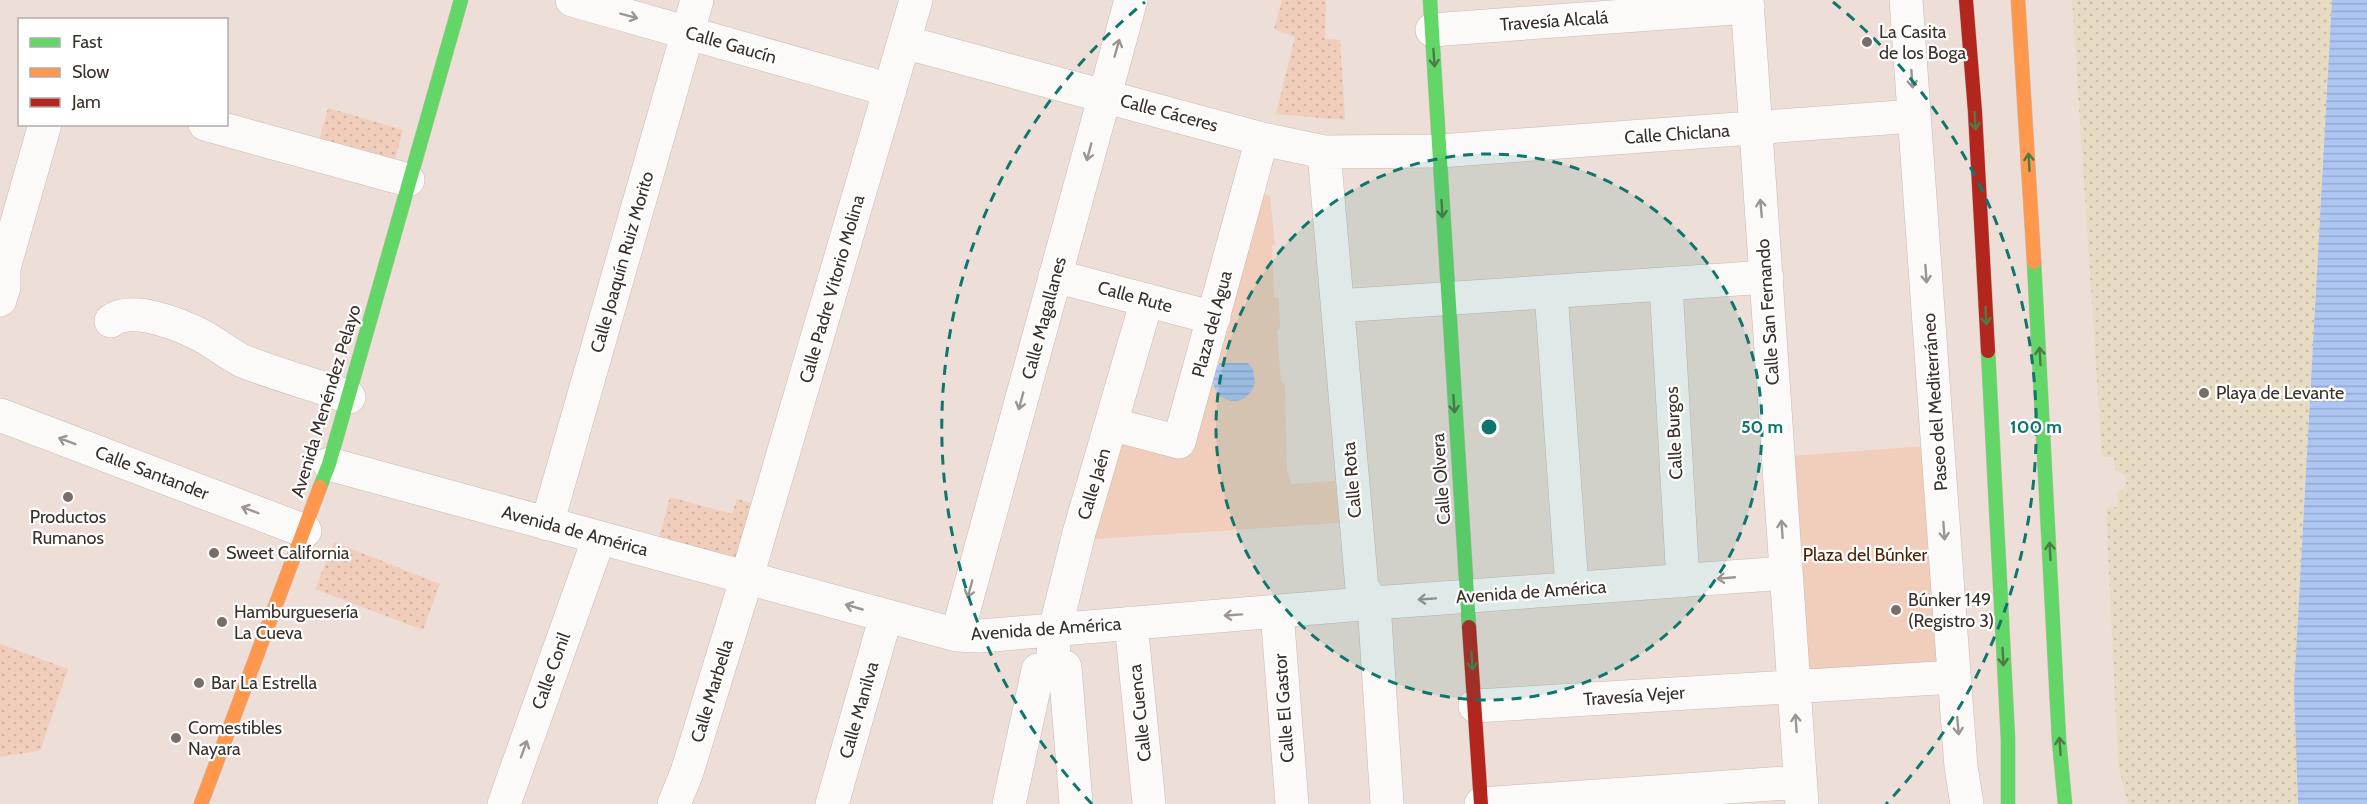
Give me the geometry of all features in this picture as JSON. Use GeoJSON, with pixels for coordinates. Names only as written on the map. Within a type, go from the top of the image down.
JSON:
{"type":"FeatureCollection","features":[{"type":"Feature","properties":{"kind":"main road","name":"Avenida Menéndez Pelayo"},"geometry":{"type":"LineString","coordinates":[[201,804],[329,464],[461,0]]}},
{"type":"Feature","properties":{"kind":"main road"},"geometry":{"type":"LineString","coordinates":[[1966,0],[1975,124],[2008,739],[2008,804]]}},
{"type":"Feature","properties":{"kind":"main road"},"geometry":{"type":"LineString","coordinates":[[2018,0],[2026,107],[2059,740],[2065,804]]}},
{"type":"Feature","properties":{"kind":"main road","name":"Calle Olvera"},"geometry":{"type":"LineString","coordinates":[[1431,15],[1447,299],[1481,804]]}},
{"type":"Feature","properties":{"kind":"street","name":"Calle Gaucín"},"geometry":{"type":"LineString","coordinates":[[572,0],[890,90]]}},
{"type":"Feature","properties":{"kind":"street","name":"Calle Joaquín Ruiz Morito"},"geometry":{"type":"LineString","coordinates":[[547,524],[697,0]]}},
{"type":"Feature","properties":{"kind":"street","name":"Calle Padre Vitorio Molina"},"geometry":{"type":"LineString","coordinates":[[747,577],[916,0]]}},
{"type":"Feature","properties":{"kind":"street","name":"Calle Magallanes"},"geometry":{"type":"LineString","coordinates":[[957,635],[1131,0]]}},
{"type":"Feature","properties":{"kind":"street","name":"Paseo del Mediterráneo"},"geometry":{"type":"LineString","coordinates":[[1906,0],[1954,677],[1961,767],[1967,804]]}},
{"type":"Feature","properties":{"kind":"street","name":"Travesía Alcalá"},"geometry":{"type":"LineString","coordinates":[[1431,15],[1748,4]]}},
{"type":"Feature","properties":{"kind":"street","name":"Calle San Fernando"},"geometry":{"type":"LineString","coordinates":[[1748,4],[1801,793]]}},
{"type":"Feature","properties":{"kind":"street","name":"Calle Cáceres"},"geometry":{"type":"LineString","coordinates":[[904,42],[1262,139],[1324,152],[1439,151]]}},
{"type":"Feature","properties":{"kind":"street","name":"Calle Chiclana"},"geometry":{"type":"LineString","coordinates":[[1439,151],[1914,116]]}},
{"type":"Feature","properties":{"kind":"street"},"geometry":{"type":"LineString","coordinates":[[0,300],[4,287],[4,268],[44,126]]}},
{"type":"Feature","properties":{"kind":"street"},"geometry":{"type":"LineString","coordinates":[[212,126],[408,180]]}},
{"type":"Feature","properties":{"kind":"street","name":"Plaza del Agua"},"geometry":{"type":"LineString","coordinates":[[1111,424],[1179,442],[1262,139]]}},
{"type":"Feature","properties":{"kind":"street","name":"Calle Rota"},"geometry":{"type":"LineString","coordinates":[[1324,152],[1362,588],[1374,603],[1387,804]]}},
{"type":"Feature","properties":{"kind":"street","name":"Calle Rute"},"geometry":{"type":"LineString","coordinates":[[1055,276],[1214,318]]}},
{"type":"Feature","properties":{"kind":"street"},"geometry":{"type":"LineString","coordinates":[[1337,306],[1767,277]]}},
{"type":"Feature","properties":{"kind":"street","name":"Calle Burgos"},"geometry":{"type":"LineString","coordinates":[[1666,285],[1683,581]]}},
{"type":"Feature","properties":{"kind":"street"},"geometry":{"type":"LineString","coordinates":[[1551,292],[1572,588]]}},
{"type":"Feature","properties":{"kind":"street","name":"Calle Jaén"},"geometry":{"type":"LineString","coordinates":[[1052,669],[1055,630],[1078,533],[1147,300]]}},
{"type":"Feature","properties":{"kind":"street"},"geometry":{"type":"LineString","coordinates":[[111,321],[117,316],[128,314],[177,324],[243,361],[349,397]]}},
{"type":"Feature","properties":{"kind":"street","name":"Calle Santander"},"geometry":{"type":"LineString","coordinates":[[0,415],[304,531]]}},
{"type":"Feature","properties":{"kind":"street","name":"Avenida de América"},"geometry":{"type":"LineString","coordinates":[[329,464],[957,635],[981,636],[1374,603],[1785,573]]}},
{"type":"Feature","properties":{"kind":"street","name":"Calle Conil"},"geometry":{"type":"LineString","coordinates":[[504,804],[598,538]]}},
{"type":"Feature","properties":{"kind":"street","name":"Calle Marbella"},"geometry":{"type":"LineString","coordinates":[[674,804],[687,772],[747,577]]}},
{"type":"Feature","properties":{"kind":"street","name":"Calle El Gastor"},"geometry":{"type":"LineString","coordinates":[[1277,612],[1292,804]]}},
{"type":"Feature","properties":{"kind":"street","name":"Calle Manilva"},"geometry":{"type":"LineString","coordinates":[[832,804],[885,616]]}},
{"type":"Feature","properties":{"kind":"street","name":"Calle Cuenca"},"geometry":{"type":"LineString","coordinates":[[1131,623],[1149,804]]}},
{"type":"Feature","properties":{"kind":"street"},"geometry":{"type":"LineString","coordinates":[[1009,804],[1038,670],[1065,668],[1076,804]]}},
{"type":"Feature","properties":{"kind":"street"},"geometry":{"type":"LineString","coordinates":[[1793,686],[1954,677]]}},
{"type":"Feature","properties":{"kind":"street","name":"Travesía Vejer"},"geometry":{"type":"LineString","coordinates":[[1475,706],[1793,686]]}},
{"type":"Feature","properties":{"kind":"street"},"geometry":{"type":"LineString","coordinates":[[1481,804],[1801,793]]}},
{"type":"Feature","properties":{"kind":"green space"},"geometry":{"type":"Polygon","coordinates":[[[1282,0],[1326,0],[1325,39],[1340,40],[1345,120],[1276,114],[1295,37],[1274,29],[1282,0]]]}},
{"type":"Feature","properties":{"kind":"green space"},"geometry":{"type":"Polygon","coordinates":[[[328,108],[403,130],[393,167],[318,144],[328,108]]]}},
{"type":"Feature","properties":{"kind":"green space"},"geometry":{"type":"Polygon","coordinates":[[[1244,189],[1270,196],[1275,244],[1272,247],[1274,296],[1279,299],[1280,327],[1277,332],[1281,381],[1285,385],[1287,470],[1291,484],[1335,481],[1340,523],[1080,540],[1106,418],[1176,436],[1244,189]]]}},
{"type":"Feature","properties":{"kind":"green space","name":"Plaza del Búnker"},"geometry":{"type":"Polygon","coordinates":[[[1939,445],[1954,677],[1793,686],[1777,457],[1939,445]]]}},
{"type":"Feature","properties":{"kind":"green space"},"geometry":{"type":"Polygon","coordinates":[[[670,497],[732,514],[737,499],[751,503],[736,559],[659,538],[670,497]]]}},
{"type":"Feature","properties":{"kind":"green space"},"geometry":{"type":"Polygon","coordinates":[[[334,542],[440,584],[423,630],[315,589],[334,542]]]}},
{"type":"Feature","properties":{"kind":"green space"},"geometry":{"type":"Polygon","coordinates":[[[0,644],[68,669],[41,749],[38,751],[0,757],[0,644]]]}},
{"type":"Feature","properties":{"kind":"sand","name":"Playa de Levante"},"geometry":{"type":"Polygon","coordinates":[[[2072,0],[2332,0],[2294,690],[2298,804],[2128,804],[2118,763],[2106,508],[2118,507],[2117,492],[2124,489],[2127,480],[2124,474],[2115,470],[2114,457],[2102,457],[2072,0]]]}},
{"type":"Feature","properties":{"kind":"water"},"geometry":{"type":"Polygon","coordinates":[[[2332,0],[2367,0],[2367,804],[2298,804],[2294,690],[2332,0]]]}},
{"type":"Feature","properties":{"kind":"water"},"geometry":{"type":"Polygon","coordinates":[[[1220,363],[1248,363],[1253,369],[1255,383],[1249,394],[1241,400],[1232,401],[1217,392],[1213,384],[1214,374],[1220,363]]]}},
{"type":"Feature","properties":{"kind":"traffic: fast"},"geometry":{"type":"LineString","coordinates":[[320,487],[329,464],[461,0]]}},
{"type":"Feature","properties":{"kind":"traffic: fast"},"geometry":{"type":"LineString","coordinates":[[1430,0],[1469,627]]}},
{"type":"Feature","properties":{"kind":"traffic: fast"},"geometry":{"type":"LineString","coordinates":[[2034,262],[2059,740],[2065,804]]}},
{"type":"Feature","properties":{"kind":"traffic: fast"},"geometry":{"type":"LineString","coordinates":[[1988,351],[2008,739],[2008,804]]}},
{"type":"Feature","properties":{"kind":"traffic: slow"},"geometry":{"type":"LineString","coordinates":[[2018,0],[2034,262]]}},
{"type":"Feature","properties":{"kind":"traffic: slow"},"geometry":{"type":"LineString","coordinates":[[201,804],[320,487]]}},
{"type":"Feature","properties":{"kind":"traffic: jam"},"geometry":{"type":"LineString","coordinates":[[1966,0],[1975,112],[1988,351]]}},
{"type":"Feature","properties":{"kind":"traffic: jam"},"geometry":{"type":"LineString","coordinates":[[1469,627],[1481,804]]}},
{"type":"Feature","properties":{"kind":"place","name":"La Casita de los Boga"},"geometry":{"type":"Point","coordinates":[1867,42]}},
{"type":"Feature","properties":{"kind":"place","name":"Playa de Levante"},"geometry":{"type":"Point","coordinates":[2204,393]}},
{"type":"Feature","properties":{"kind":"place","name":"Productos Rumanos"},"geometry":{"type":"Point","coordinates":[68,497]}},
{"type":"Feature","properties":{"kind":"place","name":"Sweet California"},"geometry":{"type":"Point","coordinates":[214,553]}},
{"type":"Feature","properties":{"kind":"place","name":"Búnker 149 (Registro 3)"},"geometry":{"type":"Point","coordinates":[1896,610]}},
{"type":"Feature","properties":{"kind":"place","name":"Hamburguesería La Cueva"},"geometry":{"type":"Point","coordinates":[222,622]}},
{"type":"Feature","properties":{"kind":"place","name":"Bar La Estrella"},"geometry":{"type":"Point","coordinates":[199,683]}},
{"type":"Feature","properties":{"kind":"place","name":"Comestibles Nayara"},"geometry":{"type":"Point","coordinates":[176,738]}}]}
